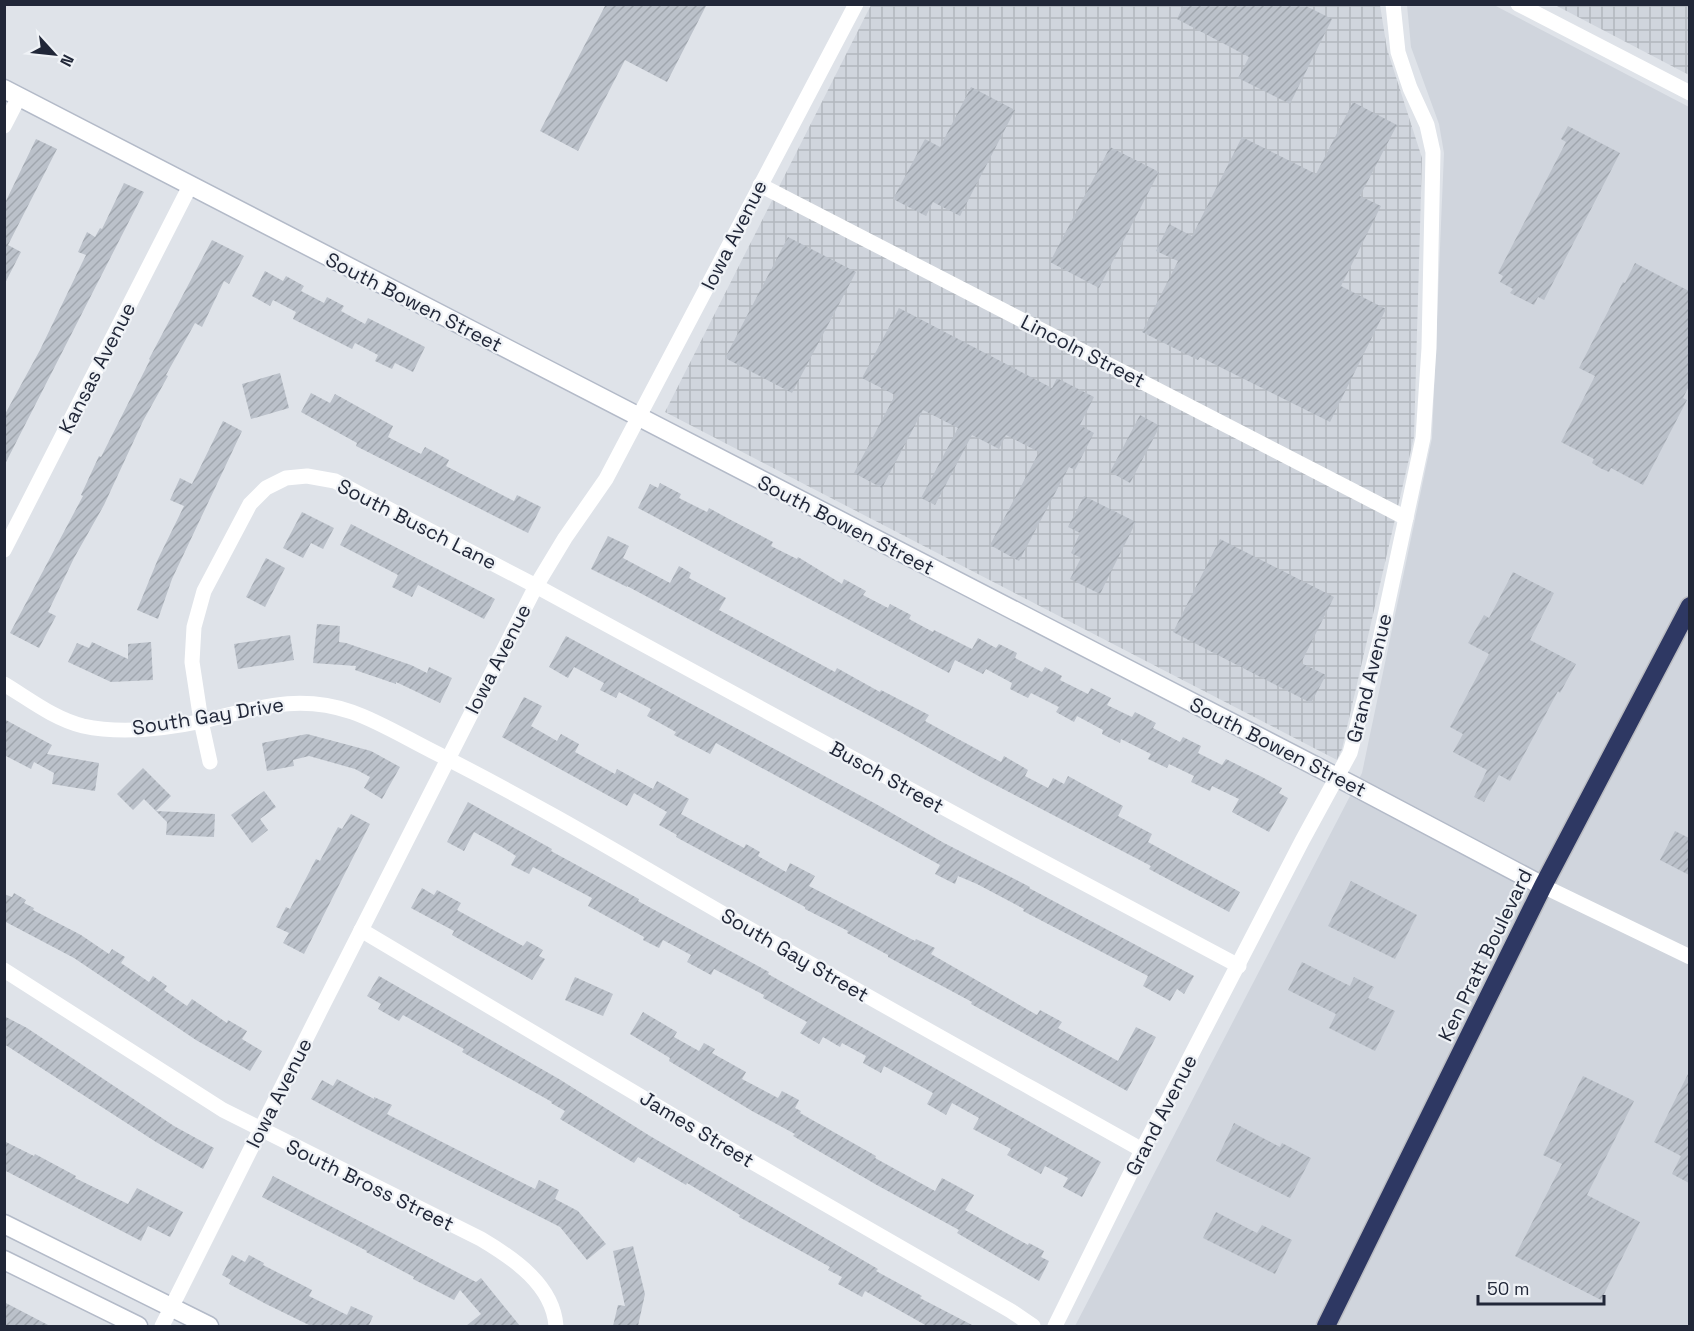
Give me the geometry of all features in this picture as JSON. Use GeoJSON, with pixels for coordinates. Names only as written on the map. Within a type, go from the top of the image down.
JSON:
{"type":"FeatureCollection","features":[{"type":"Feature","properties":{"kind":"highway","name":"Ken Pratt Boulevard"},"geometry":{"type":"LineString","coordinates":[[1326,1326],[1543,886],[1689,606]]}},
{"type":"Feature","properties":{"kind":"street","name":"Iowa Avenue"},"geometry":{"type":"LineString","coordinates":[[162,1326],[536,585],[606,479],[856,4]]}},
{"type":"Feature","properties":{"kind":"street","name":"Grand Avenue"},"geometry":{"type":"LineString","coordinates":[[1055,1326],[1142,1150],[1350,753],[1379,644],[1423,438],[1429,348],[1433,152],[1427,125],[1410,88],[1398,52],[1393,4]]}},
{"type":"Feature","properties":{"kind":"street"},"geometry":{"type":"LineString","coordinates":[[1518,4],[1689,93]]}},
{"type":"Feature","properties":{"kind":"street"},"geometry":{"type":"LineString","coordinates":[[4,126],[12,93]]}},
{"type":"Feature","properties":{"kind":"street","name":"South Bowen Street"},"geometry":{"type":"LineString","coordinates":[[12,93],[1543,886],[1689,957]]}},
{"type":"Feature","properties":{"kind":"street","name":"Lincoln Street"},"geometry":{"type":"LineString","coordinates":[[760,185],[1406,518]]}},
{"type":"Feature","properties":{"kind":"street","name":"Kansas Avenue"},"geometry":{"type":"LineString","coordinates":[[4,550],[190,186]]}},
{"type":"Feature","properties":{"kind":"street","name":"South Busch Lane"},"geometry":{"type":"LineString","coordinates":[[210,762],[192,662],[194,627],[204,591],[250,504],[266,488],[286,478],[307,476],[335,481],[536,585]]}},
{"type":"Feature","properties":{"kind":"street","name":"Busch Street"},"geometry":{"type":"LineString","coordinates":[[536,585],[1239,966]]}},
{"type":"Feature","properties":{"kind":"street","name":"South Gay Drive"},"geometry":{"type":"LineString","coordinates":[[4,684],[56,716],[79,725],[105,730],[153,728],[201,721],[279,703],[316,703],[353,712],[447,759]]}},
{"type":"Feature","properties":{"kind":"street","name":"South Gay Street"},"geometry":{"type":"LineString","coordinates":[[447,759],[604,844],[772,942],[1142,1150]]}},
{"type":"Feature","properties":{"kind":"street","name":"James Street"},"geometry":{"type":"LineString","coordinates":[[361,930],[1033,1326]]}},
{"type":"Feature","properties":{"kind":"street","name":"South Bross Street"},"geometry":{"type":"LineString","coordinates":[[4,970],[223,1110],[481,1239],[509,1256],[534,1278],[547,1296],[556,1326]]}},
{"type":"Feature","properties":{"kind":"street"},"geometry":{"type":"LineString","coordinates":[[5,1225],[209,1326]]}},
{"type":"Feature","properties":{"kind":"street"},"geometry":{"type":"LineString","coordinates":[[4,1260],[138,1326]]}},
{"type":"Feature","properties":{"kind":"shaded area"},"geometry":{"type":"Polygon","coordinates":[[[871,5],[1380,5],[1387,49],[1422,158],[1414,437],[1342,749],[1337,760],[665,412],[871,5]]]}},
{"type":"Feature","properties":{"kind":"shaded area"},"geometry":{"type":"Polygon","coordinates":[[[1407,5],[1494,5],[1689,107],[1689,1326],[1075,1326],[1362,773],[1432,438],[1444,153],[1439,124],[1411,47],[1407,5]]]}},
{"type":"Feature","properties":{"kind":"shaded area"},"geometry":{"type":"Polygon","coordinates":[[[1555,5],[1689,5],[1689,75],[1555,5]]]}},
{"type":"Feature","properties":{"kind":"building"},"geometry":{"type":"Polygon","coordinates":[[[606,4],[707,4],[667,82],[625,60],[578,151],[540,131],[606,4]]]}},
{"type":"Feature","properties":{"kind":"building"},"geometry":{"type":"Polygon","coordinates":[[[1184,4],[1302,4],[1332,19],[1290,104],[1238,78],[1249,57],[1177,19],[1184,4]]]}},
{"type":"Feature","properties":{"kind":"building"},"geometry":{"type":"Polygon","coordinates":[[[971,87],[1015,110],[960,216],[933,202],[926,216],[893,199],[925,139],[940,147],[971,87]]]}},
{"type":"Feature","properties":{"kind":"building"},"geometry":{"type":"Polygon","coordinates":[[[1353,102],[1397,125],[1360,196],[1381,206],[1341,286],[1386,309],[1330,422],[1200,357],[1198,360],[1142,332],[1178,261],[1156,251],[1169,224],[1192,236],[1242,137],[1316,174],[1353,102]]]}},
{"type":"Feature","properties":{"kind":"building"},"geometry":{"type":"Polygon","coordinates":[[[1568,126],[1620,153],[1544,300],[1538,297],[1534,305],[1510,293],[1513,289],[1500,282],[1503,276],[1498,273],[1566,142],[1561,139],[1568,126]]]}},
{"type":"Feature","properties":{"kind":"building"},"geometry":{"type":"Polygon","coordinates":[[[36,139],[57,149],[8,245],[21,252],[4,285],[4,205],[36,139]]]}},
{"type":"Feature","properties":{"kind":"building"},"geometry":{"type":"Polygon","coordinates":[[[1110,147],[1159,172],[1099,288],[1050,262],[1110,147]]]}},
{"type":"Feature","properties":{"kind":"building"},"geometry":{"type":"Polygon","coordinates":[[[124,183],[144,192],[4,466],[4,416],[40,350],[86,255],[78,252],[87,232],[95,237],[100,228],[102,229],[124,183]]]}},
{"type":"Feature","properties":{"kind":"building"},"geometry":{"type":"Polygon","coordinates":[[[788,237],[856,272],[792,393],[725,358],[788,237]]]}},
{"type":"Feature","properties":{"kind":"building"},"geometry":{"type":"Polygon","coordinates":[[[212,240],[244,256],[229,284],[224,281],[202,327],[195,323],[166,375],[168,376],[143,421],[104,505],[74,558],[48,612],[56,616],[39,648],[10,633],[83,496],[81,495],[99,456],[101,457],[149,359],[212,240]]]}},
{"type":"Feature","properties":{"kind":"building"},"geometry":{"type":"Polygon","coordinates":[[[1635,263],[1689,291],[1689,386],[1683,398],[1687,400],[1643,485],[1611,468],[1609,472],[1600,468],[1592,463],[1594,459],[1561,442],[1595,376],[1579,368],[1635,263]]]}},
{"type":"Feature","properties":{"kind":"building"},"geometry":{"type":"Polygon","coordinates":[[[265,271],[283,281],[286,276],[304,286],[301,291],[324,303],[327,297],[344,306],[341,311],[365,324],[368,318],[425,347],[413,372],[395,363],[392,369],[375,361],[378,355],[355,343],[352,349],[293,319],[296,312],[273,300],[270,306],[252,296],[265,271]]]}},
{"type":"Feature","properties":{"kind":"building"},"geometry":{"type":"Polygon","coordinates":[[[899,308],[1052,388],[1057,378],[1094,397],[1080,425],[1094,433],[1075,470],[1069,467],[1019,561],[990,545],[1039,452],[1006,435],[999,449],[972,435],[935,505],[921,498],[958,428],[923,410],[882,488],[854,473],[895,395],[862,378],[899,308]]]}},
{"type":"Feature","properties":{"kind":"building"},"geometry":{"type":"Polygon","coordinates":[[[280,373],[289,408],[251,419],[242,384],[280,373]]]}},
{"type":"Feature","properties":{"kind":"building"},"geometry":{"type":"Polygon","coordinates":[[[311,393],[330,403],[335,394],[393,426],[388,437],[421,454],[425,447],[449,460],[446,466],[514,501],[517,495],[541,507],[528,533],[356,446],[357,443],[301,412],[311,393]]]}},
{"type":"Feature","properties":{"kind":"building"},"geometry":{"type":"Polygon","coordinates":[[[1140,415],[1160,426],[1130,483],[1110,472],[1140,415]]]}},
{"type":"Feature","properties":{"kind":"building"},"geometry":{"type":"Polygon","coordinates":[[[223,421],[242,431],[172,579],[158,619],[137,610],[158,559],[184,506],[170,500],[180,478],[192,484],[223,421]]]}},
{"type":"Feature","properties":{"kind":"building"},"geometry":{"type":"Polygon","coordinates":[[[660,483],[681,494],[679,498],[707,512],[709,508],[773,542],[771,546],[797,559],[798,557],[842,584],[844,579],[866,591],[863,595],[888,608],[890,604],[911,615],[909,619],[933,632],[934,630],[972,649],[978,638],[996,648],[999,644],[1017,653],[1015,658],[1042,672],[1045,667],[1062,676],[1060,680],[1088,694],[1091,688],[1111,698],[1107,705],[1132,717],[1135,712],[1156,723],[1153,728],[1180,742],[1183,737],[1201,746],[1198,753],[1222,765],[1226,759],[1262,777],[1282,788],[1279,793],[1288,798],[1269,832],[1232,812],[1239,799],[1212,786],[1210,791],[1191,782],[1194,776],[1169,764],[1167,768],[1148,759],[1151,754],[1121,739],[1120,743],[1102,734],[1103,730],[1077,716],[1074,722],[1056,712],[1059,707],[1031,693],[1028,698],[1010,689],[1012,683],[986,669],[983,674],[955,660],[949,673],[638,508],[650,484],[658,488],[660,483]]]}},
{"type":"Feature","properties":{"kind":"building"},"geometry":{"type":"Polygon","coordinates":[[[1084,496],[1136,522],[1100,594],[1070,579],[1081,558],[1071,553],[1080,533],[1068,527],[1084,496]]]}},
{"type":"Feature","properties":{"kind":"building"},"geometry":{"type":"Polygon","coordinates":[[[302,512],[334,528],[323,549],[311,543],[303,558],[283,548],[302,512]]]}},
{"type":"Feature","properties":{"kind":"building"},"geometry":{"type":"Polygon","coordinates":[[[351,524],[495,599],[484,619],[418,585],[412,597],[392,587],[398,575],[340,545],[351,524]]]}},
{"type":"Feature","properties":{"kind":"building"},"geometry":{"type":"Polygon","coordinates":[[[608,536],[629,546],[623,558],[670,583],[679,566],[691,573],[689,578],[726,598],[719,610],[835,672],[837,668],[880,692],[881,690],[929,715],[925,721],[1001,762],[1004,756],[1028,770],[1025,776],[1048,788],[1053,778],[1064,784],[1068,776],[1123,806],[1118,816],[1152,834],[1148,842],[1240,892],[1229,912],[1149,869],[1151,866],[982,778],[627,586],[591,569],[608,536]]]}},
{"type":"Feature","properties":{"kind":"building"},"geometry":{"type":"Polygon","coordinates":[[[1220,539],[1334,597],[1301,663],[1326,675],[1311,703],[1173,632],[1220,539]]]}},
{"type":"Feature","properties":{"kind":"building"},"geometry":{"type":"Polygon","coordinates":[[[266,558],[285,568],[265,607],[246,597],[266,558]]]}},
{"type":"Feature","properties":{"kind":"building"},"geometry":{"type":"Polygon","coordinates":[[[1513,572],[1554,593],[1530,640],[1576,664],[1560,693],[1558,691],[1510,781],[1499,775],[1484,802],[1474,797],[1487,770],[1453,752],[1463,734],[1450,727],[1489,654],[1468,643],[1484,615],[1489,618],[1513,572]]]}},
{"type":"Feature","properties":{"kind":"building"},"geometry":{"type":"Polygon","coordinates":[[[317,624],[340,626],[339,642],[411,665],[427,673],[429,667],[452,678],[440,703],[396,682],[396,684],[355,670],[356,666],[313,663],[317,624]]]}},
{"type":"Feature","properties":{"kind":"building"},"geometry":{"type":"Polygon","coordinates":[[[290,635],[294,660],[238,669],[234,644],[290,635]]]}},
{"type":"Feature","properties":{"kind":"building"},"geometry":{"type":"Polygon","coordinates":[[[566,636],[944,843],[1194,976],[1184,994],[1177,989],[1170,1001],[1143,986],[1148,976],[1023,911],[1024,909],[977,884],[958,876],[955,884],[935,874],[940,865],[716,743],[710,754],[674,735],[676,732],[647,716],[651,709],[619,692],[616,698],[600,690],[604,683],[574,667],[568,678],[549,667],[566,636]]]}},
{"type":"Feature","properties":{"kind":"building"},"geometry":{"type":"Polygon","coordinates":[[[92,642],[128,659],[128,644],[151,642],[153,680],[111,682],[68,662],[77,643],[89,648],[92,642]]]}},
{"type":"Feature","properties":{"kind":"building"},"geometry":{"type":"Polygon","coordinates":[[[524,697],[542,706],[531,726],[557,741],[561,734],[579,744],[575,752],[615,774],[617,769],[653,789],[657,781],[689,799],[681,814],[744,848],[746,844],[760,852],[758,856],[786,872],[790,863],[815,876],[809,886],[915,941],[916,939],[935,948],[931,954],[1037,1015],[1040,1010],[1062,1022],[1058,1028],[1118,1061],[1136,1027],[1156,1037],[1127,1091],[971,1004],[972,1002],[888,957],[847,933],[848,931],[676,837],[677,835],[659,825],[667,812],[634,793],[627,806],[502,737],[524,697]]]}},
{"type":"Feature","properties":{"kind":"building"},"geometry":{"type":"Polygon","coordinates":[[[4,719],[52,745],[47,754],[99,763],[95,791],[52,784],[54,773],[34,762],[31,769],[4,755],[4,719]]]}},
{"type":"Feature","properties":{"kind":"building"},"geometry":{"type":"Polygon","coordinates":[[[307,734],[371,751],[400,767],[382,799],[364,788],[370,777],[355,769],[309,756],[293,760],[294,766],[267,771],[262,743],[307,734]]]}},
{"type":"Feature","properties":{"kind":"building"},"geometry":{"type":"Polygon","coordinates":[[[143,768],[171,796],[156,811],[144,799],[133,810],[117,794],[143,768]]]}},
{"type":"Feature","properties":{"kind":"building"},"geometry":{"type":"Polygon","coordinates":[[[264,791],[276,807],[260,819],[268,830],[252,843],[231,815],[264,791]]]}},
{"type":"Feature","properties":{"kind":"building"},"geometry":{"type":"Polygon","coordinates":[[[468,802],[639,899],[638,901],[769,972],[768,974],[1101,1162],[1082,1197],[1063,1187],[1068,1178],[1045,1166],[1041,1174],[1007,1155],[1011,1149],[973,1129],[979,1118],[952,1103],[946,1115],[927,1104],[933,1093],[884,1066],[881,1073],[863,1063],[866,1056],[842,1043],[840,1047],[823,1037],[819,1044],[800,1033],[807,1022],[763,998],[764,995],[714,969],[711,975],[687,962],[691,955],[663,940],[659,948],[643,940],[644,937],[588,906],[592,898],[533,867],[529,874],[511,865],[516,856],[502,847],[474,832],[464,851],[447,842],[468,802]]]}},
{"type":"Feature","properties":{"kind":"building"},"geometry":{"type":"Polygon","coordinates":[[[156,811],[215,814],[214,837],[166,835],[167,822],[156,811]]]}},
{"type":"Feature","properties":{"kind":"building"},"geometry":{"type":"Polygon","coordinates":[[[351,814],[370,824],[304,954],[283,943],[289,933],[276,927],[286,907],[290,909],[316,859],[320,861],[338,827],[342,829],[351,814]]]}},
{"type":"Feature","properties":{"kind":"building"},"geometry":{"type":"Polygon","coordinates":[[[1675,831],[1689,838],[1689,875],[1660,860],[1675,831]]]}},
{"type":"Feature","properties":{"kind":"building"},"geometry":{"type":"Polygon","coordinates":[[[1351,881],[1417,915],[1395,959],[1328,926],[1351,881]]]}},
{"type":"Feature","properties":{"kind":"building"},"geometry":{"type":"Polygon","coordinates":[[[422,888],[434,895],[437,890],[461,903],[457,910],[523,946],[527,941],[543,950],[539,956],[545,959],[532,980],[452,935],[454,931],[411,908],[422,888]]]}},
{"type":"Feature","properties":{"kind":"building"},"geometry":{"type":"Polygon","coordinates":[[[14,893],[26,900],[24,903],[34,908],[33,910],[81,935],[109,954],[112,949],[125,957],[121,963],[149,982],[153,976],[167,986],[164,990],[187,1006],[192,999],[227,1023],[228,1020],[247,1031],[242,1039],[262,1051],[250,1071],[196,1040],[74,958],[4,921],[4,894],[12,897],[14,893]]]}},
{"type":"Feature","properties":{"kind":"building"},"geometry":{"type":"Polygon","coordinates":[[[1302,962],[1350,986],[1354,977],[1374,987],[1368,998],[1395,1011],[1375,1051],[1329,1028],[1336,1014],[1288,990],[1302,962]]]}},
{"type":"Feature","properties":{"kind":"building"},"geometry":{"type":"Polygon","coordinates":[[[379,976],[559,1079],[650,1136],[878,1269],[876,1271],[922,1296],[920,1298],[974,1326],[927,1326],[865,1291],[862,1297],[838,1284],[842,1277],[828,1270],[830,1267],[739,1217],[740,1215],[687,1183],[686,1185],[638,1157],[634,1163],[560,1119],[565,1111],[462,1052],[464,1049],[403,1015],[399,1021],[378,1009],[381,1004],[367,996],[379,976]]]}},
{"type":"Feature","properties":{"kind":"building"},"geometry":{"type":"Polygon","coordinates":[[[575,977],[613,994],[603,1016],[565,1000],[575,977]]]}},
{"type":"Feature","properties":{"kind":"building"},"geometry":{"type":"Polygon","coordinates":[[[643,1012],[677,1032],[674,1037],[699,1051],[704,1043],[715,1049],[712,1053],[746,1072],[742,1079],[778,1098],[782,1091],[799,1100],[795,1108],[801,1111],[800,1113],[876,1156],[875,1158],[935,1191],[942,1178],[974,1195],[965,1210],[1028,1245],[1029,1243],[1044,1251],[1041,1257],[1049,1261],[1039,1281],[957,1233],[959,1230],[875,1184],[793,1136],[795,1134],[669,1061],[670,1058],[630,1034],[643,1012]]]}},
{"type":"Feature","properties":{"kind":"building"},"geometry":{"type":"Polygon","coordinates":[[[4,1016],[27,1028],[174,1126],[214,1148],[203,1169],[156,1142],[4,1044],[4,1016]]]}},
{"type":"Feature","properties":{"kind":"building"},"geometry":{"type":"Polygon","coordinates":[[[1689,1072],[1689,1183],[1672,1174],[1681,1156],[1654,1142],[1689,1072]]]}},
{"type":"Feature","properties":{"kind":"building"},"geometry":{"type":"Polygon","coordinates":[[[1583,1076],[1634,1101],[1587,1195],[1640,1222],[1601,1300],[1515,1256],[1562,1164],[1543,1155],[1583,1076]]]}},
{"type":"Feature","properties":{"kind":"building"},"geometry":{"type":"Polygon","coordinates":[[[337,1079],[374,1099],[374,1097],[392,1105],[387,1114],[535,1189],[539,1180],[559,1190],[555,1199],[578,1211],[606,1244],[587,1260],[560,1227],[311,1099],[322,1080],[333,1086],[337,1079]]]}},
{"type":"Feature","properties":{"kind":"building"},"geometry":{"type":"Polygon","coordinates":[[[1234,1123],[1280,1147],[1282,1143],[1311,1158],[1290,1198],[1216,1161],[1234,1123]]]}},
{"type":"Feature","properties":{"kind":"building"},"geometry":{"type":"Polygon","coordinates":[[[4,1141],[34,1156],[35,1154],[76,1176],[75,1178],[128,1204],[137,1188],[183,1212],[170,1237],[148,1226],[141,1241],[4,1170],[4,1141]]]}},
{"type":"Feature","properties":{"kind":"building"},"geometry":{"type":"Polygon","coordinates":[[[273,1176],[476,1282],[481,1278],[520,1326],[466,1326],[481,1314],[460,1290],[454,1300],[413,1279],[414,1277],[367,1251],[262,1197],[273,1176]]]}},
{"type":"Feature","properties":{"kind":"building"},"geometry":{"type":"Polygon","coordinates":[[[1216,1212],[1257,1233],[1262,1225],[1292,1240],[1275,1274],[1203,1238],[1216,1212]]]}},
{"type":"Feature","properties":{"kind":"building"},"geometry":{"type":"Polygon","coordinates":[[[633,1246],[645,1294],[638,1326],[613,1326],[618,1305],[625,1306],[613,1251],[633,1246]]]}},
{"type":"Feature","properties":{"kind":"building"},"geometry":{"type":"Polygon","coordinates":[[[232,1255],[245,1262],[249,1255],[264,1263],[263,1265],[312,1290],[309,1296],[347,1315],[351,1306],[373,1316],[369,1325],[371,1326],[311,1326],[266,1304],[229,1284],[231,1280],[222,1275],[232,1255]]]}},
{"type":"Feature","properties":{"kind":"building"},"geometry":{"type":"Polygon","coordinates":[[[4,1302],[50,1326],[4,1326],[4,1302]]]}}]}
